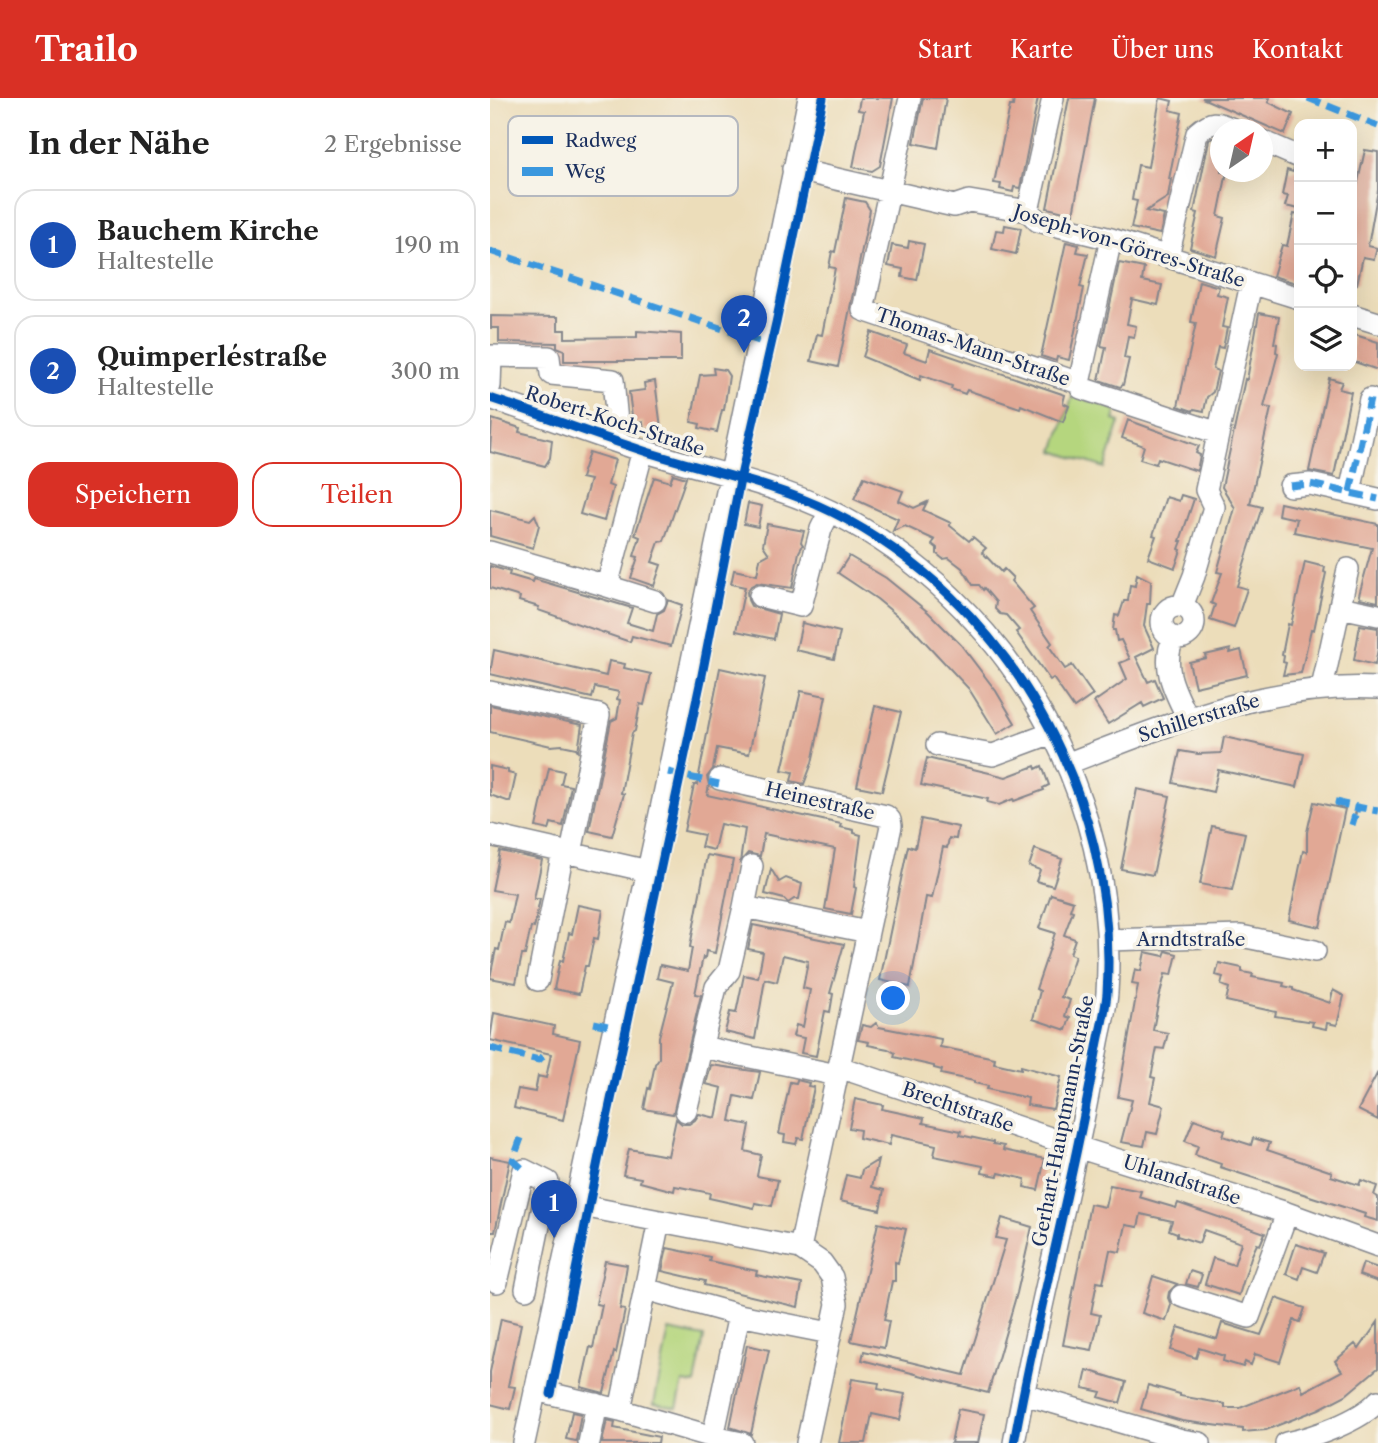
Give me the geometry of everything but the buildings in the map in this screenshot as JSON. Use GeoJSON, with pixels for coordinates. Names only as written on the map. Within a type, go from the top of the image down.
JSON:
{"type":"FeatureCollection","features":[{"type":"Feature","properties":{"kind":"street"},"geometry":{"type":"LineString","coordinates":[[524,1443],[648,871],[809,98]]}},
{"type":"Feature","properties":{"kind":"street"},"geometry":{"type":"LineString","coordinates":[[888,190],[910,98]]}},
{"type":"Feature","properties":{"kind":"street"},"geometry":{"type":"LineString","coordinates":[[1028,211],[1053,98]]}},
{"type":"Feature","properties":{"kind":"street"},"geometry":{"type":"LineString","coordinates":[[1168,256],[1197,133],[1210,124]]}},
{"type":"Feature","properties":{"kind":"street"},"geometry":{"type":"LineString","coordinates":[[1273,146],[1294,155]]}},
{"type":"Feature","properties":{"kind":"street","name":"Joseph-von-Görres-Straße"},"geometry":{"type":"LineString","coordinates":[[793,169],[954,205],[969,201],[1028,211],[1038,221],[1168,256],[1294,297]]}},
{"type":"Feature","properties":{"kind":"street","name":"Thomas-Mann-Straße"},"geometry":{"type":"LineString","coordinates":[[888,190],[863,310],[1079,383]]}},
{"type":"Feature","properties":{"kind":"street","name":"Thomas-Mann-Straße"},"geometry":{"type":"LineString","coordinates":[[1111,239],[1079,383],[1081,388],[1218,433]]}},
{"type":"Feature","properties":{"kind":"street"},"geometry":{"type":"LineString","coordinates":[[1188,719],[1169,678],[1167,650],[1174,637],[1185,636],[1194,623],[1191,612],[1182,606],[1194,576],[1214,507],[1206,490],[1251,284]]}},
{"type":"Feature","properties":{"kind":"street"},"geometry":{"type":"LineString","coordinates":[[1357,317],[1378,323]]}},
{"type":"Feature","properties":{"kind":"street","name":"Robert-Koch-Straße"},"geometry":{"type":"LineString","coordinates":[[490,386],[491,356],[549,357],[551,374],[613,380],[617,422],[611,439]]}},
{"type":"Feature","properties":{"kind":"street","name":"Robert-Koch-Straße"},"geometry":{"type":"LineString","coordinates":[[490,398],[643,450],[730,476]]}},
{"type":"Feature","properties":{"kind":"street"},"geometry":{"type":"LineString","coordinates":[[1350,492],[1370,399]]}},
{"type":"Feature","properties":{"kind":"street"},"geometry":{"type":"LineString","coordinates":[[607,586],[643,450]]}},
{"type":"Feature","properties":{"kind":"street","name":"Gerhart-Hauptmann-Straße"},"geometry":{"type":"LineString","coordinates":[[730,476],[801,498],[870,532],[948,592],[985,632],[1042,711],[1066,764],[1093,844],[1103,894],[1108,940],[1107,996],[1014,1443]]}},
{"type":"Feature","properties":{"kind":"street"},"geometry":{"type":"LineString","coordinates":[[1290,486],[1310,484],[1378,499]]}},
{"type":"Feature","properties":{"kind":"street"},"geometry":{"type":"LineString","coordinates":[[760,596],[801,606],[821,529],[830,511]]}},
{"type":"Feature","properties":{"kind":"street"},"geometry":{"type":"LineString","coordinates":[[490,552],[655,601]]}},
{"type":"Feature","properties":{"kind":"street"},"geometry":{"type":"LineString","coordinates":[[1322,688],[1348,569]]}},
{"type":"Feature","properties":{"kind":"street"},"geometry":{"type":"LineString","coordinates":[[1340,607],[1378,615]]}},
{"type":"Feature","properties":{"kind":"street","name":"Schillerstraße"},"geometry":{"type":"LineString","coordinates":[[1066,764],[1239,702],[1322,688],[1378,688]]}},
{"type":"Feature","properties":{"kind":"street"},"geometry":{"type":"LineString","coordinates":[[490,692],[599,715],[538,980]]}},
{"type":"Feature","properties":{"kind":"street"},"geometry":{"type":"LineString","coordinates":[[937,744],[993,755],[1052,733]]}},
{"type":"Feature","properties":{"kind":"street","name":"Heinestraße"},"geometry":{"type":"LineString","coordinates":[[720,779],[886,816],[890,820],[891,826],[800,1248]]}},
{"type":"Feature","properties":{"kind":"street"},"geometry":{"type":"LineString","coordinates":[[490,835],[648,871]]}},
{"type":"Feature","properties":{"kind":"street"},"geometry":{"type":"LineString","coordinates":[[685,1111],[716,987],[729,971],[752,866]]}},
{"type":"Feature","properties":{"kind":"street"},"geometry":{"type":"LineString","coordinates":[[744,907],[868,932]]}},
{"type":"Feature","properties":{"kind":"street","name":"Arndtstraße"},"geometry":{"type":"LineString","coordinates":[[1108,940],[1241,936],[1315,951]]}},
{"type":"Feature","properties":{"kind":"street"},"geometry":{"type":"LineString","coordinates":[[702,1047],[838,1071]]}},
{"type":"Feature","properties":{"kind":"street","name":"Brechtstraße"},"geometry":{"type":"LineString","coordinates":[[838,1071],[1077,1147]]}},
{"type":"Feature","properties":{"kind":"street","name":"Uhlandstraße"},"geometry":{"type":"LineString","coordinates":[[1077,1147],[1287,1213],[1378,1246]]}},
{"type":"Feature","properties":{"kind":"street"},"geometry":{"type":"LineString","coordinates":[[526,1289],[548,1181],[524,1170],[494,1282],[526,1289],[557,1295]]}},
{"type":"Feature","properties":{"kind":"street"},"geometry":{"type":"LineString","coordinates":[[577,1205],[800,1248],[822,1263],[832,1277],[837,1304],[807,1443]]}},
{"type":"Feature","properties":{"kind":"street"},"geometry":{"type":"LineString","coordinates":[[1181,1296],[1250,1317],[1287,1213]]}},
{"type":"Feature","properties":{"kind":"street"},"geometry":{"type":"LineString","coordinates":[[620,1410],[659,1221]]}},
{"type":"Feature","properties":{"kind":"street"},"geometry":{"type":"LineString","coordinates":[[645,1289],[739,1315],[830,1334]]}},
{"type":"Feature","properties":{"kind":"street"},"geometry":{"type":"LineString","coordinates":[[713,1437],[739,1315]]}},
{"type":"Feature","properties":{"kind":"street"},"geometry":{"type":"LineString","coordinates":[[535,1390],[620,1410],[737,1443]]}},
{"type":"Feature","properties":{"kind":"street"},"geometry":{"type":"LineString","coordinates":[[1024,1394],[1200,1443]]}},
{"type":"Feature","properties":{"kind":"street"},"geometry":{"type":"LineString","coordinates":[[589,1443],[597,1404]]}},
{"type":"Feature","properties":{"kind":"street"},"geometry":{"type":"LineString","coordinates":[[1286,1443],[1337,1426],[1376,1408]]}},
{"type":"Feature","properties":{"kind":"green space"},"geometry":{"type":"Polygon","coordinates":[[[1073,395],[1117,410],[1114,420],[1120,422],[1105,468],[1054,451],[1073,395]]]}},
{"type":"Feature","properties":{"kind":"green space"},"geometry":{"type":"Polygon","coordinates":[[[669,1330],[704,1337],[695,1384],[683,1382],[677,1408],[654,1404],[669,1330]]]}},
{"type":"Feature","properties":{"kind":"marked path"},"geometry":{"type":"LineString","coordinates":[[1308,98],[1378,126]]}},
{"type":"Feature","properties":{"kind":"marked path"},"geometry":{"type":"LineString","coordinates":[[490,251],[759,341]]}},
{"type":"Feature","properties":{"kind":"marked path"},"geometry":{"type":"LineString","coordinates":[[1350,492],[1370,399]]}},
{"type":"Feature","properties":{"kind":"marked path"},"geometry":{"type":"LineString","coordinates":[[1290,486],[1310,484],[1378,499]]}},
{"type":"Feature","properties":{"kind":"marked path"},"geometry":{"type":"LineString","coordinates":[[668,772],[719,784]]}},
{"type":"Feature","properties":{"kind":"marked path"},"geometry":{"type":"LineString","coordinates":[[1339,799],[1338,803],[1357,807]]}},
{"type":"Feature","properties":{"kind":"marked path"},"geometry":{"type":"LineString","coordinates":[[1356,812],[1357,807],[1378,811]]}},
{"type":"Feature","properties":{"kind":"marked path"},"geometry":{"type":"LineString","coordinates":[[1352,825],[1355,815]]}},
{"type":"Feature","properties":{"kind":"marked path"},"geometry":{"type":"LineString","coordinates":[[594,1023],[613,1027]]}},
{"type":"Feature","properties":{"kind":"marked path"},"geometry":{"type":"LineString","coordinates":[[490,1048],[539,1060],[543,1056],[547,1057]]}},
{"type":"Feature","properties":{"kind":"marked path"},"geometry":{"type":"LineString","coordinates":[[521,1138],[513,1160],[524,1170]]}},
{"type":"Feature","properties":{"kind":"cycle path"},"geometry":{"type":"LineString","coordinates":[[551,1394],[702,675],[740,480],[823,98]]}},
{"type":"Feature","properties":{"kind":"cycle path"},"geometry":{"type":"LineString","coordinates":[[490,398],[644,451],[786,493],[832,512],[895,550],[951,597],[1000,651],[1040,712],[1072,777],[1094,847],[1106,919],[1107,993],[1082,1127],[1014,1443]]}},
{"type":"Feature","properties":{"kind":"place","name":"Quimperléstraße"},"geometry":{"type":"Point","coordinates":[744,353]}},
{"type":"Feature","properties":{"kind":"place","name":"Bauchem Kirche"},"geometry":{"type":"Point","coordinates":[554,1238]}}]}
